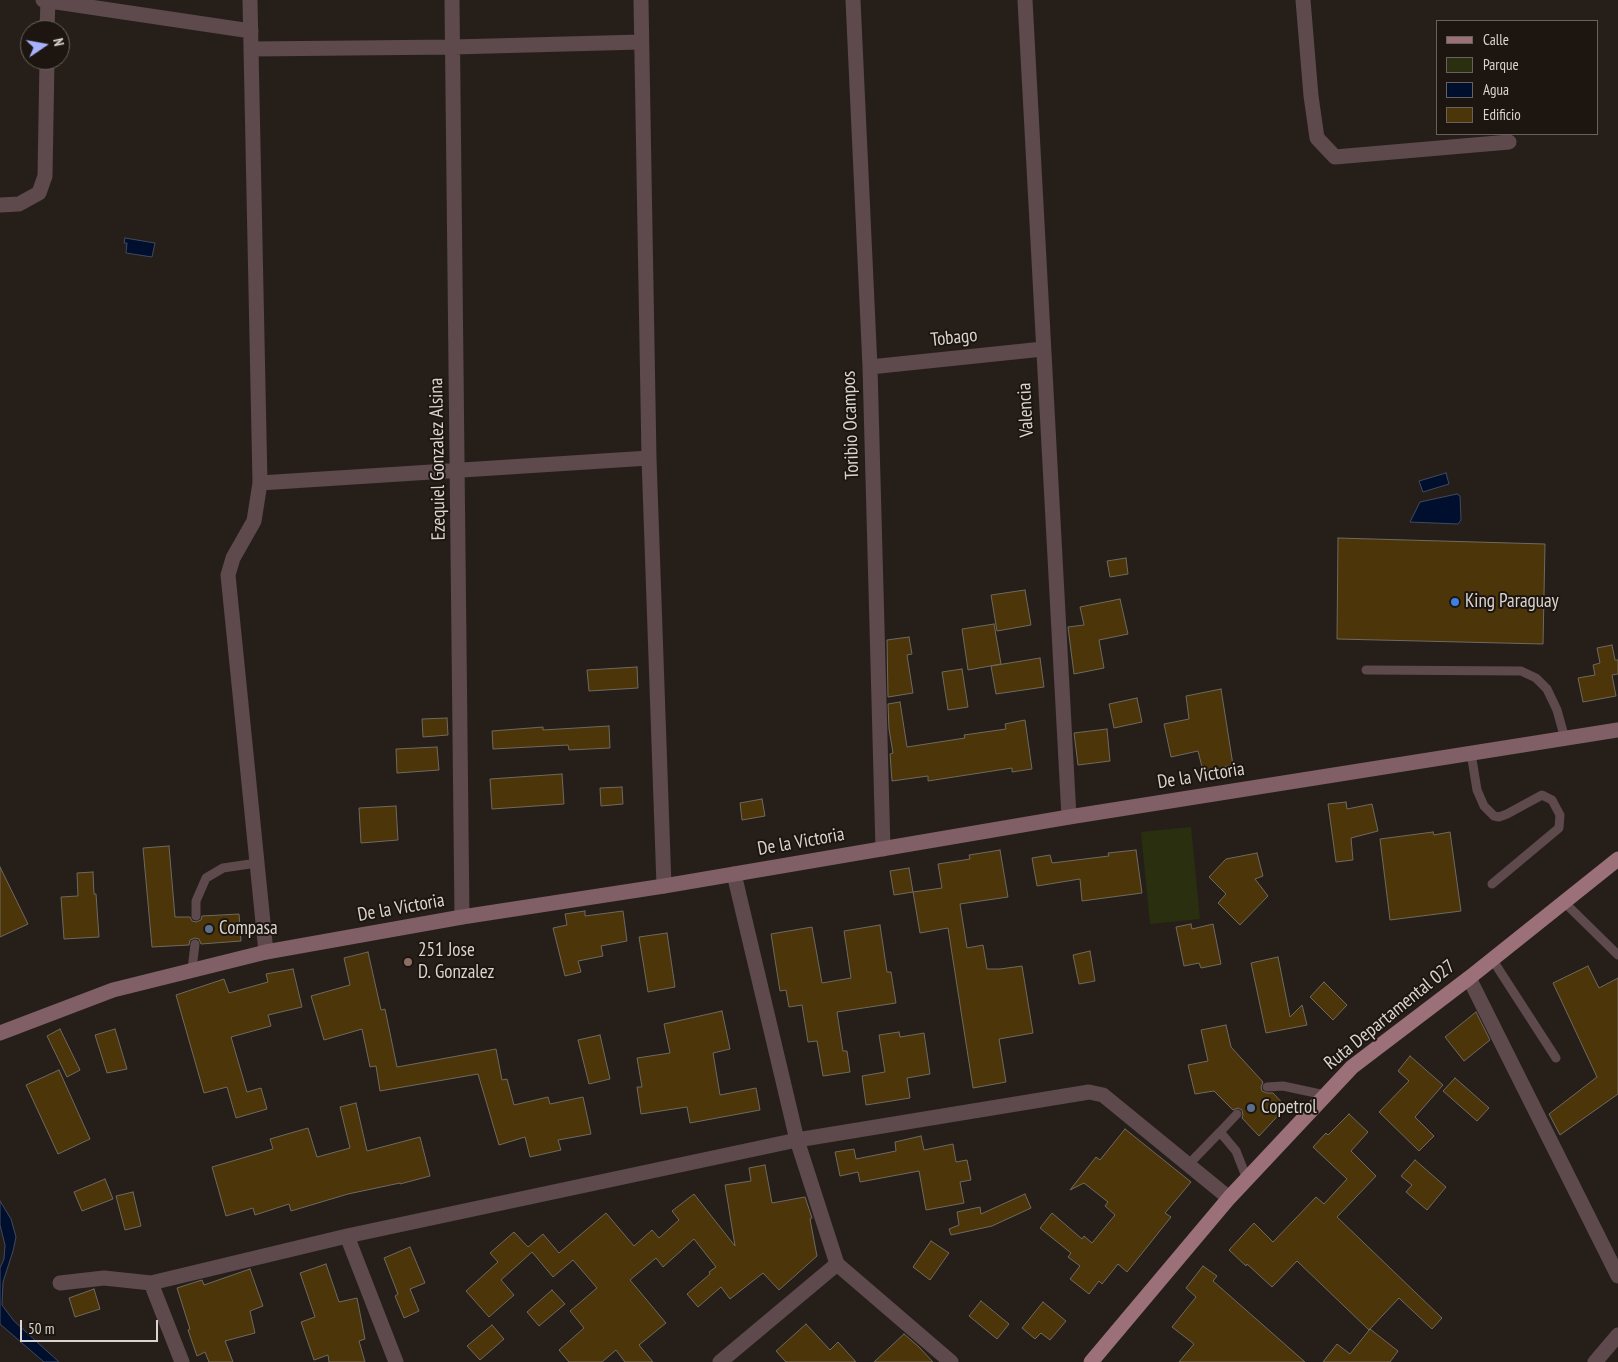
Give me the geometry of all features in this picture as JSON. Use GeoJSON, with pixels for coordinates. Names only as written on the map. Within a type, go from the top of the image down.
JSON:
{"type":"FeatureCollection","features":[{"type":"Feature","properties":{"kind":"main road","name":"De la Victoria"},"geometry":{"type":"LineString","coordinates":[[0,1033],[113,990],[266,952],[462,917],[664,886],[1069,817],[1618,730]]}},
{"type":"Feature","properties":{"kind":"main road","name":"Ruta Departamental 027"},"geometry":{"type":"LineString","coordinates":[[1091,1362],[1229,1198],[1352,1067],[1469,978],[1618,858]]}},
{"type":"Feature","properties":{"kind":"street"},"geometry":{"type":"LineString","coordinates":[[47,20],[46,0],[251,31]]}},
{"type":"Feature","properties":{"kind":"street"},"geometry":{"type":"LineString","coordinates":[[250,0],[260,482],[254,521],[233,558],[228,575],[266,952]]}},
{"type":"Feature","properties":{"kind":"street","name":"Ezequiel Gonzalez Alsina"},"geometry":{"type":"LineString","coordinates":[[452,0],[462,917]]}},
{"type":"Feature","properties":{"kind":"street"},"geometry":{"type":"LineString","coordinates":[[641,0],[649,458],[664,886]]}},
{"type":"Feature","properties":{"kind":"street","name":"Toribio Ocampos"},"geometry":{"type":"LineString","coordinates":[[853,0],[870,367],[883,849]]}},
{"type":"Feature","properties":{"kind":"street","name":"Valencia"},"geometry":{"type":"LineString","coordinates":[[1024,0],[1069,817]]}},
{"type":"Feature","properties":{"kind":"street"},"geometry":{"type":"LineString","coordinates":[[1303,0],[1311,96],[1317,138],[1335,157],[1509,142]]}},
{"type":"Feature","properties":{"kind":"street"},"geometry":{"type":"LineString","coordinates":[[252,49],[453,47],[641,42]]}},
{"type":"Feature","properties":{"kind":"street"},"geometry":{"type":"LineString","coordinates":[[0,205],[19,204],[39,193],[45,176],[47,70]]}},
{"type":"Feature","properties":{"kind":"street","name":"Tobago"},"geometry":{"type":"LineString","coordinates":[[870,367],[1043,349]]}},
{"type":"Feature","properties":{"kind":"street"},"geometry":{"type":"LineString","coordinates":[[260,482],[649,458]]}},
{"type":"Feature","properties":{"kind":"street"},"geometry":{"type":"LineString","coordinates":[[734,874],[797,1140],[837,1264],[951,1362]]}},
{"type":"Feature","properties":{"kind":"street"},"geometry":{"type":"LineString","coordinates":[[1469,978],[1618,1276]]}},
{"type":"Feature","properties":{"kind":"street"},"geometry":{"type":"LineString","coordinates":[[60,1283],[104,1278],[151,1283],[347,1236],[797,1140],[1088,1092],[1103,1095],[1229,1198]]}},
{"type":"Feature","properties":{"kind":"street"},"geometry":{"type":"LineString","coordinates":[[347,1236],[396,1362]]}},
{"type":"Feature","properties":{"kind":"street"},"geometry":{"type":"LineString","coordinates":[[720,1362],[837,1264]]}},
{"type":"Feature","properties":{"kind":"street"},"geometry":{"type":"LineString","coordinates":[[151,1283],[182,1362]]}},
{"type":"Feature","properties":{"kind":"street"},"geometry":{"type":"LineString","coordinates":[[1595,1362],[1618,1335]]}},
{"type":"Feature","properties":{"kind":"lane"},"geometry":{"type":"LineString","coordinates":[[1366,670],[1521,671],[1536,678],[1547,689],[1557,710],[1565,739]]}},
{"type":"Feature","properties":{"kind":"lane"},"geometry":{"type":"LineString","coordinates":[[1471,754],[1477,790],[1484,806],[1494,816],[1499,817],[1507,814],[1542,795],[1552,800],[1560,815],[1559,828],[1492,884]]}},
{"type":"Feature","properties":{"kind":"lane"},"geometry":{"type":"LineString","coordinates":[[196,916],[196,901],[206,878],[223,868],[257,863]]}},
{"type":"Feature","properties":{"kind":"lane"},"geometry":{"type":"LineString","coordinates":[[1564,902],[1618,956]]}},
{"type":"Feature","properties":{"kind":"lane"},"geometry":{"type":"LineString","coordinates":[[192,969],[195,944]]}},
{"type":"Feature","properties":{"kind":"lane"},"geometry":{"type":"LineString","coordinates":[[1492,959],[1556,1058]]}},
{"type":"Feature","properties":{"kind":"lane"},"geometry":{"type":"LineString","coordinates":[[1267,1087],[1282,1086],[1325,1095]]}},
{"type":"Feature","properties":{"kind":"lane"},"geometry":{"type":"LineString","coordinates":[[1188,1165],[1237,1114]]}},
{"type":"Feature","properties":{"kind":"lane"},"geometry":{"type":"LineString","coordinates":[[1220,1132],[1236,1151],[1247,1179]]}},
{"type":"Feature","properties":{"kind":"green space"},"geometry":{"type":"Polygon","coordinates":[[[1191,827],[1200,919],[1150,924],[1141,832],[1191,827]]]}},
{"type":"Feature","properties":{"kind":"water"},"geometry":{"type":"Polygon","coordinates":[[[125,238],[155,243],[152,257],[126,253],[127,243],[124,243],[125,238]]]}},
{"type":"Feature","properties":{"kind":"water"},"geometry":{"type":"Polygon","coordinates":[[[1446,473],[1449,484],[1423,492],[1419,481],[1446,473]]]}},
{"type":"Feature","properties":{"kind":"water"},"geometry":{"type":"Polygon","coordinates":[[[1457,494],[1460,496],[1461,520],[1458,524],[1410,522],[1420,502],[1457,494]]]}},
{"type":"Feature","properties":{"kind":"water"},"geometry":{"type":"Polygon","coordinates":[[[0,1201],[11,1219],[16,1237],[3,1282],[2,1305],[14,1321],[59,1362],[44,1362],[0,1324],[0,1268],[4,1259],[5,1245],[0,1225],[0,1201]]]}},
{"type":"Feature","properties":{"kind":"building"},"geometry":{"type":"Polygon","coordinates":[[[1338,538],[1545,544],[1543,644],[1337,639],[1338,538]]]}},
{"type":"Feature","properties":{"kind":"building"},"geometry":{"type":"Polygon","coordinates":[[[1126,558],[1128,574],[1110,577],[1107,561],[1126,558]]]}},
{"type":"Feature","properties":{"kind":"building"},"geometry":{"type":"Polygon","coordinates":[[[1025,590],[1031,625],[997,631],[991,595],[1025,590]]]}},
{"type":"Feature","properties":{"kind":"building"},"geometry":{"type":"Polygon","coordinates":[[[1120,599],[1128,634],[1099,640],[1104,668],[1074,674],[1068,627],[1084,625],[1080,607],[1120,599]]]}},
{"type":"Feature","properties":{"kind":"building"},"geometry":{"type":"Polygon","coordinates":[[[994,624],[1001,664],[968,670],[962,629],[994,624]]]}},
{"type":"Feature","properties":{"kind":"building"},"geometry":{"type":"Polygon","coordinates":[[[909,637],[912,654],[907,655],[913,693],[888,697],[887,640],[909,637]]]}},
{"type":"Feature","properties":{"kind":"building"},"geometry":{"type":"Polygon","coordinates":[[[1612,645],[1615,660],[1618,660],[1618,674],[1612,675],[1616,696],[1583,702],[1578,678],[1595,675],[1593,665],[1600,663],[1597,648],[1612,645]]]}},
{"type":"Feature","properties":{"kind":"building"},"geometry":{"type":"Polygon","coordinates":[[[1040,658],[1044,687],[996,694],[991,666],[1040,658]]]}},
{"type":"Feature","properties":{"kind":"building"},"geometry":{"type":"Polygon","coordinates":[[[637,667],[638,688],[589,691],[587,670],[637,667]]]}},
{"type":"Feature","properties":{"kind":"building"},"geometry":{"type":"Polygon","coordinates":[[[962,669],[968,707],[948,710],[942,672],[962,669]]]}},
{"type":"Feature","properties":{"kind":"building"},"geometry":{"type":"Polygon","coordinates":[[[1221,689],[1233,765],[1203,771],[1198,751],[1171,757],[1164,724],[1189,719],[1186,696],[1221,689]]]}},
{"type":"Feature","properties":{"kind":"building"},"geometry":{"type":"Polygon","coordinates":[[[1137,698],[1142,722],[1114,728],[1109,704],[1137,698]]]}},
{"type":"Feature","properties":{"kind":"building"},"geometry":{"type":"Polygon","coordinates":[[[900,702],[907,747],[965,738],[964,735],[1006,729],[1005,724],[1025,720],[1032,769],[1012,772],[1012,768],[928,781],[928,776],[892,781],[890,754],[893,753],[889,729],[888,704],[900,702]]]}},
{"type":"Feature","properties":{"kind":"building"},"geometry":{"type":"Polygon","coordinates":[[[447,718],[448,735],[423,737],[422,719],[447,718]]]}},
{"type":"Feature","properties":{"kind":"building"},"geometry":{"type":"Polygon","coordinates":[[[609,726],[610,748],[569,750],[568,745],[493,749],[492,731],[543,727],[543,730],[609,726]]]}},
{"type":"Feature","properties":{"kind":"building"},"geometry":{"type":"Polygon","coordinates":[[[1107,729],[1110,761],[1078,765],[1074,733],[1107,729]]]}},
{"type":"Feature","properties":{"kind":"building"},"geometry":{"type":"Polygon","coordinates":[[[437,747],[439,770],[397,773],[396,749],[437,747]]]}},
{"type":"Feature","properties":{"kind":"building"},"geometry":{"type":"Polygon","coordinates":[[[562,774],[564,804],[492,809],[490,779],[562,774]]]}},
{"type":"Feature","properties":{"kind":"building"},"geometry":{"type":"Polygon","coordinates":[[[622,787],[623,804],[601,806],[600,788],[622,787]]]}},
{"type":"Feature","properties":{"kind":"building"},"geometry":{"type":"Polygon","coordinates":[[[762,799],[765,816],[742,820],[740,803],[762,799]]]}},
{"type":"Feature","properties":{"kind":"building"},"geometry":{"type":"Polygon","coordinates":[[[1346,802],[1347,809],[1372,804],[1378,831],[1351,838],[1353,860],[1336,862],[1328,804],[1346,802]]]}},
{"type":"Feature","properties":{"kind":"building"},"geometry":{"type":"Polygon","coordinates":[[[396,806],[398,840],[361,843],[359,808],[396,806]]]}},
{"type":"Feature","properties":{"kind":"building"},"geometry":{"type":"Polygon","coordinates":[[[1433,832],[1434,835],[1450,832],[1461,911],[1390,920],[1380,839],[1433,832]]]}},
{"type":"Feature","properties":{"kind":"building"},"geometry":{"type":"Polygon","coordinates":[[[169,846],[175,917],[190,917],[192,921],[196,922],[201,920],[202,916],[239,914],[241,941],[201,944],[199,939],[195,938],[190,940],[189,945],[152,947],[143,848],[169,846]]]}},
{"type":"Feature","properties":{"kind":"building"},"geometry":{"type":"Polygon","coordinates":[[[1000,850],[1008,897],[960,904],[967,948],[983,945],[987,969],[1022,966],[1033,1033],[999,1039],[1006,1082],[973,1088],[948,928],[920,933],[913,892],[942,888],[938,864],[970,859],[969,855],[1000,850]]]}},
{"type":"Feature","properties":{"kind":"building"},"geometry":{"type":"Polygon","coordinates":[[[1136,850],[1142,893],[1082,901],[1080,879],[1037,886],[1032,858],[1050,855],[1052,863],[1109,856],[1108,853],[1136,850]]]}},
{"type":"Feature","properties":{"kind":"building"},"geometry":{"type":"Polygon","coordinates":[[[1257,853],[1263,876],[1255,879],[1268,896],[1240,925],[1218,903],[1226,894],[1209,877],[1226,859],[1257,853]]]}},
{"type":"Feature","properties":{"kind":"building"},"geometry":{"type":"Polygon","coordinates":[[[0,867],[28,924],[0,937],[0,867]]]}},
{"type":"Feature","properties":{"kind":"building"},"geometry":{"type":"Polygon","coordinates":[[[909,868],[913,892],[894,895],[890,871],[909,868]]]}},
{"type":"Feature","properties":{"kind":"building"},"geometry":{"type":"Polygon","coordinates":[[[93,872],[99,937],[64,939],[61,897],[78,896],[77,873],[93,872]]]}},
{"type":"Feature","properties":{"kind":"building"},"geometry":{"type":"Polygon","coordinates":[[[585,911],[585,916],[623,911],[627,941],[601,946],[603,956],[578,961],[581,972],[565,976],[553,928],[567,925],[565,914],[585,911]]]}},
{"type":"Feature","properties":{"kind":"building"},"geometry":{"type":"Polygon","coordinates":[[[1191,924],[1192,929],[1213,924],[1221,964],[1201,968],[1199,963],[1184,966],[1176,927],[1191,924]]]}},
{"type":"Feature","properties":{"kind":"building"},"geometry":{"type":"Polygon","coordinates":[[[880,925],[887,972],[891,972],[896,1003],[837,1012],[843,1051],[847,1051],[850,1072],[823,1076],[817,1041],[808,1042],[802,1005],[789,1007],[786,990],[780,991],[771,934],[812,927],[822,983],[851,978],[844,931],[880,925]]]}},
{"type":"Feature","properties":{"kind":"building"},"geometry":{"type":"Polygon","coordinates":[[[667,933],[675,987],[648,992],[639,937],[667,933]]]}},
{"type":"Feature","properties":{"kind":"building"},"geometry":{"type":"Polygon","coordinates":[[[1090,951],[1095,981],[1079,984],[1073,955],[1090,951]]]}},
{"type":"Feature","properties":{"kind":"building"},"geometry":{"type":"Polygon","coordinates":[[[368,952],[381,1010],[385,1009],[397,1067],[496,1049],[502,1080],[507,1079],[514,1105],[548,1097],[550,1104],[583,1097],[591,1134],[558,1140],[561,1150],[530,1157],[525,1137],[499,1145],[478,1074],[380,1091],[376,1066],[370,1067],[362,1029],[324,1040],[311,996],[350,985],[344,958],[368,952]]]}},
{"type":"Feature","properties":{"kind":"building"},"geometry":{"type":"Polygon","coordinates":[[[1278,957],[1290,1017],[1302,1005],[1307,1025],[1266,1033],[1251,963],[1278,957]]]}},
{"type":"Feature","properties":{"kind":"building"},"geometry":{"type":"Polygon","coordinates":[[[1588,966],[1599,988],[1618,978],[1618,1094],[1560,1135],[1549,1114],[1597,1077],[1553,983],[1588,966]]]}},
{"type":"Feature","properties":{"kind":"building"},"geometry":{"type":"Polygon","coordinates":[[[293,969],[302,1007],[268,1015],[271,1026],[231,1037],[247,1092],[261,1088],[267,1109],[236,1118],[227,1087],[204,1093],[176,995],[224,979],[229,993],[268,982],[266,974],[293,969]]]}},
{"type":"Feature","properties":{"kind":"building"},"geometry":{"type":"Polygon","coordinates":[[[1324,982],[1347,1005],[1333,1020],[1310,997],[1324,982]]]}},
{"type":"Feature","properties":{"kind":"building"},"geometry":{"type":"Polygon","coordinates":[[[722,1011],[730,1049],[713,1053],[720,1095],[756,1088],[760,1110],[690,1123],[687,1107],[641,1114],[637,1087],[642,1087],[637,1058],[670,1053],[664,1024],[722,1011]]]}},
{"type":"Feature","properties":{"kind":"building"},"geometry":{"type":"Polygon","coordinates":[[[1476,1012],[1490,1040],[1464,1061],[1445,1037],[1476,1012]]]}},
{"type":"Feature","properties":{"kind":"building"},"geometry":{"type":"Polygon","coordinates":[[[1226,1025],[1231,1047],[1263,1082],[1262,1091],[1273,1093],[1286,1107],[1259,1136],[1242,1118],[1242,1110],[1238,1108],[1233,1110],[1214,1091],[1195,1094],[1188,1065],[1208,1061],[1201,1030],[1226,1025]]]}},
{"type":"Feature","properties":{"kind":"building"},"geometry":{"type":"Polygon","coordinates":[[[60,1029],[80,1070],[67,1077],[47,1036],[60,1029]]]}},
{"type":"Feature","properties":{"kind":"building"},"geometry":{"type":"Polygon","coordinates":[[[115,1029],[127,1069],[107,1073],[95,1035],[115,1029]]]}},
{"type":"Feature","properties":{"kind":"building"},"geometry":{"type":"Polygon","coordinates":[[[899,1032],[900,1037],[924,1033],[930,1074],[907,1078],[910,1098],[866,1105],[862,1076],[885,1072],[879,1035],[899,1032]]]}},
{"type":"Feature","properties":{"kind":"building"},"geometry":{"type":"Polygon","coordinates":[[[600,1035],[610,1079],[589,1084],[578,1040],[600,1035]]]}},
{"type":"Feature","properties":{"kind":"building"},"geometry":{"type":"Polygon","coordinates":[[[1410,1056],[1443,1085],[1415,1117],[1434,1136],[1419,1151],[1379,1112],[1409,1081],[1398,1071],[1410,1056]]]}},
{"type":"Feature","properties":{"kind":"building"},"geometry":{"type":"Polygon","coordinates":[[[59,1070],[90,1139],[58,1154],[26,1085],[59,1070]]]}},
{"type":"Feature","properties":{"kind":"building"},"geometry":{"type":"Polygon","coordinates":[[[1455,1078],[1489,1108],[1477,1121],[1443,1091],[1455,1078]]]}},
{"type":"Feature","properties":{"kind":"building"},"geometry":{"type":"Polygon","coordinates":[[[356,1103],[367,1151],[420,1137],[430,1176],[348,1194],[291,1211],[289,1204],[255,1215],[253,1208],[226,1216],[212,1167],[273,1149],[270,1139],[308,1128],[317,1157],[350,1148],[340,1107],[356,1103]]]}},
{"type":"Feature","properties":{"kind":"building"},"geometry":{"type":"Polygon","coordinates":[[[1349,1114],[1368,1132],[1351,1151],[1376,1176],[1337,1217],[1442,1318],[1432,1329],[1399,1298],[1369,1330],[1297,1261],[1272,1287],[1229,1250],[1254,1223],[1273,1242],[1316,1197],[1324,1204],[1347,1179],[1313,1147],[1326,1133],[1328,1135],[1349,1114]]]}},
{"type":"Feature","properties":{"kind":"building"},"geometry":{"type":"Polygon","coordinates":[[[1125,1129],[1191,1182],[1165,1213],[1171,1217],[1127,1272],[1118,1264],[1102,1284],[1099,1281],[1089,1294],[1070,1279],[1080,1266],[1068,1257],[1071,1253],[1040,1228],[1052,1213],[1082,1239],[1084,1236],[1092,1243],[1115,1215],[1105,1206],[1108,1202],[1084,1183],[1070,1190],[1096,1157],[1100,1160],[1125,1129]]]}},
{"type":"Feature","properties":{"kind":"building"},"geometry":{"type":"Polygon","coordinates":[[[921,1136],[924,1150],[953,1144],[956,1162],[967,1160],[971,1180],[960,1182],[964,1203],[926,1210],[919,1171],[860,1182],[858,1172],[840,1176],[835,1152],[854,1149],[856,1159],[896,1151],[895,1142],[921,1136]]]}},
{"type":"Feature","properties":{"kind":"building"},"geometry":{"type":"Polygon","coordinates":[[[1415,1160],[1446,1187],[1427,1210],[1406,1192],[1412,1185],[1401,1176],[1415,1160]]]}},
{"type":"Feature","properties":{"kind":"building"},"geometry":{"type":"Polygon","coordinates":[[[765,1165],[772,1203],[805,1197],[812,1218],[810,1219],[817,1256],[779,1290],[763,1273],[730,1299],[721,1287],[698,1307],[687,1294],[716,1267],[694,1239],[663,1267],[656,1258],[630,1280],[666,1323],[639,1345],[653,1362],[625,1362],[616,1350],[602,1362],[569,1362],[559,1350],[584,1328],[570,1311],[597,1288],[573,1260],[553,1277],[532,1252],[501,1280],[514,1295],[489,1317],[466,1291],[498,1262],[490,1253],[514,1232],[528,1247],[543,1234],[559,1253],[606,1213],[634,1246],[652,1230],[659,1238],[679,1220],[672,1211],[694,1194],[735,1246],[725,1185],[751,1181],[749,1168],[765,1165]]]}},
{"type":"Feature","properties":{"kind":"building"},"geometry":{"type":"Polygon","coordinates":[[[105,1179],[113,1199],[82,1211],[74,1192],[105,1179]]]}},
{"type":"Feature","properties":{"kind":"building"},"geometry":{"type":"Polygon","coordinates":[[[133,1192],[141,1226],[125,1230],[116,1196],[133,1192]]]}},
{"type":"Feature","properties":{"kind":"building"},"geometry":{"type":"Polygon","coordinates":[[[1025,1194],[1031,1208],[992,1226],[951,1235],[949,1229],[959,1225],[957,1212],[980,1207],[981,1214],[1025,1194]]]}},
{"type":"Feature","properties":{"kind":"building"},"geometry":{"type":"Polygon","coordinates":[[[931,1241],[949,1253],[930,1280],[913,1267],[931,1241]]]}},
{"type":"Feature","properties":{"kind":"building"},"geometry":{"type":"Polygon","coordinates":[[[410,1247],[425,1283],[410,1289],[419,1311],[404,1318],[395,1296],[398,1294],[384,1258],[410,1247]]]}},
{"type":"Feature","properties":{"kind":"building"},"geometry":{"type":"Polygon","coordinates":[[[326,1264],[339,1302],[357,1298],[365,1339],[359,1341],[365,1362],[329,1362],[328,1355],[314,1360],[301,1322],[315,1317],[300,1273],[326,1264]]]}},
{"type":"Feature","properties":{"kind":"building"},"geometry":{"type":"Polygon","coordinates":[[[1203,1266],[1217,1276],[1213,1281],[1305,1362],[1179,1362],[1194,1344],[1172,1327],[1196,1297],[1186,1288],[1203,1266]]]}},
{"type":"Feature","properties":{"kind":"building"},"geometry":{"type":"Polygon","coordinates":[[[250,1269],[263,1306],[250,1311],[255,1333],[225,1341],[233,1362],[209,1362],[205,1352],[197,1356],[177,1288],[202,1280],[204,1285],[250,1269]]]}},
{"type":"Feature","properties":{"kind":"building"},"geometry":{"type":"Polygon","coordinates":[[[94,1289],[100,1309],[75,1317],[69,1298],[94,1289]]]}},
{"type":"Feature","properties":{"kind":"building"},"geometry":{"type":"Polygon","coordinates":[[[552,1290],[565,1304],[539,1326],[527,1312],[552,1290]]]}},
{"type":"Feature","properties":{"kind":"building"},"geometry":{"type":"Polygon","coordinates":[[[981,1301],[1009,1324],[997,1339],[969,1316],[981,1301]]]}},
{"type":"Feature","properties":{"kind":"building"},"geometry":{"type":"Polygon","coordinates":[[[1043,1302],[1066,1321],[1050,1340],[1041,1333],[1035,1339],[1022,1328],[1043,1302]]]}},
{"type":"Feature","properties":{"kind":"building"},"geometry":{"type":"Polygon","coordinates":[[[806,1324],[830,1350],[838,1342],[856,1362],[786,1362],[776,1351],[806,1324]]]}},
{"type":"Feature","properties":{"kind":"building"},"geometry":{"type":"Polygon","coordinates":[[[492,1325],[504,1339],[480,1360],[467,1346],[492,1325]]]}},
{"type":"Feature","properties":{"kind":"building"},"geometry":{"type":"Polygon","coordinates":[[[1370,1329],[1398,1351],[1390,1362],[1323,1362],[1337,1344],[1350,1354],[1370,1329]]]}},
{"type":"Feature","properties":{"kind":"building"},"geometry":{"type":"Polygon","coordinates":[[[904,1334],[933,1362],[874,1362],[904,1334]]]}},
{"type":"Feature","properties":{"kind":"place","name":"King Paraguay"},"geometry":{"type":"Point","coordinates":[1455,602]}},
{"type":"Feature","properties":{"kind":"place","name":"Compasa"},"geometry":{"type":"Point","coordinates":[209,929]}},
{"type":"Feature","properties":{"kind":"place","name":"251 Jose D. Gonzalez"},"geometry":{"type":"Point","coordinates":[408,962]}},
{"type":"Feature","properties":{"kind":"place","name":"Copetrol"},"geometry":{"type":"Point","coordinates":[1251,1108]}}]}
